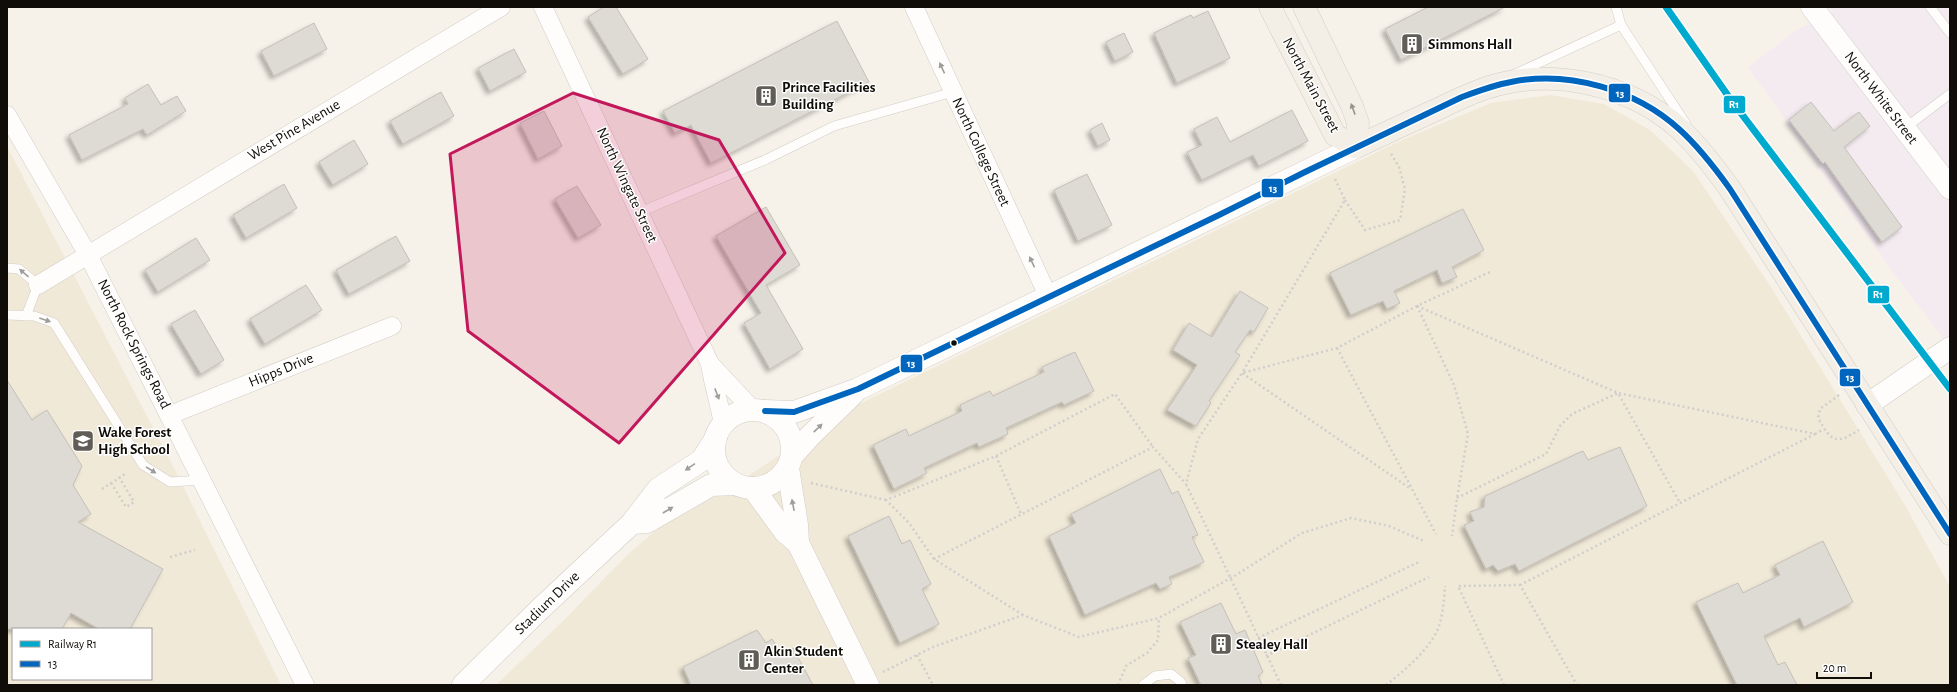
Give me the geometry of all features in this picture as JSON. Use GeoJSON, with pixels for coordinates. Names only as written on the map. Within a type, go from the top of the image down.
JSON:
{"type":"FeatureCollection","features":[{"type":"Feature","properties":{"kind":"main road","name":"North Main Street"},"geometry":{"type":"LineString","coordinates":[[1270,7],[1335,135],[1356,147],[1358,123],[1352,106],[1304,7]]}},
{"type":"Feature","properties":{"kind":"main road"},"geometry":{"type":"LineString","coordinates":[[1356,147],[1486,88],[1513,81],[1560,79],[1602,87],[1622,93],[1660,114],[1678,128],[1707,157],[1730,189],[1950,534]]}},
{"type":"Feature","properties":{"kind":"street","name":"West Pine Avenue"},"geometry":{"type":"LineString","coordinates":[[38,285],[501,7]]}},
{"type":"Feature","properties":{"kind":"street","name":"North Wingate Street"},"geometry":{"type":"LineString","coordinates":[[543,7],[710,364],[713,382],[720,404],[719,431]]}},
{"type":"Feature","properties":{"kind":"street","name":"North College Street"},"geometry":{"type":"LineString","coordinates":[[914,7],[1049,298]]}},
{"type":"Feature","properties":{"kind":"street","name":"North White Street"},"geometry":{"type":"LineString","coordinates":[[1812,7],[1950,188]]}},
{"type":"Feature","properties":{"kind":"street","name":"North Rock Springs Road"},"geometry":{"type":"LineString","coordinates":[[7,115],[88,254],[305,685]]}},
{"type":"Feature","properties":{"kind":"street"},"geometry":{"type":"LineString","coordinates":[[874,679],[798,542],[785,532],[744,486],[725,476],[718,465],[714,452],[719,431],[729,418],[740,411],[758,410],[794,412],[858,389],[1049,298],[1356,147]]}},
{"type":"Feature","properties":{"kind":"street","name":"Hipps Drive"},"geometry":{"type":"LineString","coordinates":[[170,415],[392,326]]}},
{"type":"Feature","properties":{"kind":"street"},"geometry":{"type":"LineString","coordinates":[[1867,405],[1950,348]]}},
{"type":"Feature","properties":{"kind":"street","name":"North Wingate Street"},"geometry":{"type":"LineString","coordinates":[[710,364],[758,410]]}},
{"type":"Feature","properties":{"kind":"street"},"geometry":{"type":"LineString","coordinates":[[632,523],[647,522],[711,485],[744,486],[771,484],[781,477],[790,462],[809,437],[858,389]]}},
{"type":"Feature","properties":{"kind":"street"},"geometry":{"type":"LineString","coordinates":[[758,410],[775,415],[784,423],[790,433],[793,445],[790,462],[798,542]]}},
{"type":"Feature","properties":{"kind":"street","name":"Stadium Drive"},"geometry":{"type":"LineString","coordinates":[[463,685],[539,610],[632,523],[658,490],[702,460],[719,431]]}},
{"type":"Feature","properties":{"kind":"lane"},"geometry":{"type":"LineString","coordinates":[[1616,7],[1621,25],[1707,157]]}},
{"type":"Feature","properties":{"kind":"lane"},"geometry":{"type":"LineString","coordinates":[[1930,7],[1950,33]]}},
{"type":"Feature","properties":{"kind":"lane"},"geometry":{"type":"LineString","coordinates":[[1486,88],[1621,25]]}},
{"type":"Feature","properties":{"kind":"lane"},"geometry":{"type":"LineString","coordinates":[[640,212],[767,159],[834,126],[953,92]]}},
{"type":"Feature","properties":{"kind":"lane"},"geometry":{"type":"LineString","coordinates":[[1905,128],[1950,94]]}},
{"type":"Feature","properties":{"kind":"lane"},"geometry":{"type":"LineString","coordinates":[[7,268],[19,269],[38,285],[26,316]]}},
{"type":"Feature","properties":{"kind":"lane"},"geometry":{"type":"LineString","coordinates":[[7,315],[34,316],[54,323],[143,465],[170,482],[202,480]]}},
{"type":"Feature","properties":{"kind":"lane"},"geometry":{"type":"LineString","coordinates":[[1143,685],[1155,676],[1171,674],[1182,682],[1182,685]]}},
{"type":"Feature","properties":{"kind":"path"},"geometry":{"type":"LineString","coordinates":[[1342,176],[1335,179],[1345,200],[1365,230],[1400,220],[1405,189],[1399,167],[1391,152],[1384,155]]}},
{"type":"Feature","properties":{"kind":"path"},"geometry":{"type":"LineString","coordinates":[[1186,484],[1198,439],[1242,373],[1345,200]]}},
{"type":"Feature","properties":{"kind":"path"},"geometry":{"type":"LineString","coordinates":[[1242,373],[1337,348],[1417,306],[1492,271]]}},
{"type":"Feature","properties":{"kind":"path"},"geometry":{"type":"LineString","coordinates":[[1417,306],[1618,393],[1815,434]]}},
{"type":"Feature","properties":{"kind":"path"},"geometry":{"type":"LineString","coordinates":[[1417,306],[1454,385],[1468,434],[1452,536]]}},
{"type":"Feature","properties":{"kind":"path"},"geometry":{"type":"LineString","coordinates":[[1337,348],[1436,534]]}},
{"type":"Feature","properties":{"kind":"path"},"geometry":{"type":"LineString","coordinates":[[1242,373],[1411,489]]}},
{"type":"Feature","properties":{"kind":"path"},"geometry":{"type":"LineString","coordinates":[[1457,498],[1546,454],[1560,426],[1572,414],[1618,393]]}},
{"type":"Feature","properties":{"kind":"path"},"geometry":{"type":"LineString","coordinates":[[1618,393],[1680,504]]}},
{"type":"Feature","properties":{"kind":"path"},"geometry":{"type":"LineString","coordinates":[[1841,393],[1820,409],[1818,418],[1824,429],[1831,438],[1838,440],[1844,439],[1863,427]]}},
{"type":"Feature","properties":{"kind":"path"},"geometry":{"type":"LineString","coordinates":[[886,500],[996,456],[1115,394],[1153,447],[1186,484],[1281,685]]}},
{"type":"Feature","properties":{"kind":"path"},"geometry":{"type":"LineString","coordinates":[[1504,685],[1458,586],[1520,585],[1824,429]]}},
{"type":"Feature","properties":{"kind":"path"},"geometry":{"type":"LineString","coordinates":[[934,559],[1153,447]]}},
{"type":"Feature","properties":{"kind":"path"},"geometry":{"type":"LineString","coordinates":[[996,456],[1021,514]]}},
{"type":"Feature","properties":{"kind":"path"},"geometry":{"type":"LineString","coordinates":[[102,489],[125,474]]}},
{"type":"Feature","properties":{"kind":"path"},"geometry":{"type":"LineString","coordinates":[[111,483],[126,507],[134,502],[119,477]]}},
{"type":"Feature","properties":{"kind":"path"},"geometry":{"type":"LineString","coordinates":[[810,483],[886,500],[909,523],[934,559],[1023,615],[1080,636],[1159,618],[1230,578],[1302,533],[1351,518],[1389,526],[1424,541]]}},
{"type":"Feature","properties":{"kind":"path"},"geometry":{"type":"LineString","coordinates":[[170,557],[195,550]]}},
{"type":"Feature","properties":{"kind":"path"},"geometry":{"type":"LineString","coordinates":[[1258,638],[1419,562]]}},
{"type":"Feature","properties":{"kind":"path"},"geometry":{"type":"LineString","coordinates":[[1266,656],[1429,577]]}},
{"type":"Feature","properties":{"kind":"path"},"geometry":{"type":"LineString","coordinates":[[1520,585],[1577,685]]}},
{"type":"Feature","properties":{"kind":"path"},"geometry":{"type":"LineString","coordinates":[[1386,685],[1414,663],[1437,629],[1443,610],[1445,586]]}},
{"type":"Feature","properties":{"kind":"path"},"geometry":{"type":"LineString","coordinates":[[874,679],[933,647],[1023,615]]}},
{"type":"Feature","properties":{"kind":"path"},"geometry":{"type":"LineString","coordinates":[[1118,685],[1126,666],[1147,653],[1158,640],[1159,618]]}},
{"type":"Feature","properties":{"kind":"path"},"geometry":{"type":"LineString","coordinates":[[917,655],[933,685]]}},
{"type":"Feature","properties":{"kind":"highlighted area"},"geometry":{"type":"Polygon","coordinates":[[[573,93],[719,140],[785,253],[619,443],[468,331],[450,154],[573,93]]]}},
{"type":"Feature","properties":{"kind":"shaded area"},"geometry":{"type":"Polygon","coordinates":[[[1828,7],[1950,7],[1950,347],[1892,271],[1748,67],[1798,29],[1833,14],[1828,7]]]}},
{"type":"Feature","properties":{"kind":"shaded area"},"geometry":{"type":"Polygon","coordinates":[[[1550,95],[1604,104],[1650,130],[1693,171],[1771,287],[1906,507],[1950,587],[1950,685],[496,685],[564,620],[629,553],[654,532],[701,497],[736,484],[851,408],[1402,140],[1491,103],[1550,95]]]}},
{"type":"Feature","properties":{"kind":"shaded area","name":"Wake Forest High School"},"geometry":{"type":"Polygon","coordinates":[[[7,146],[177,474],[281,685],[7,685],[7,146]]]}},
{"type":"Feature","properties":{"kind":"building"},"geometry":{"type":"Polygon","coordinates":[[[604,7],[616,7],[648,59],[623,74],[588,17],[604,7]]]}},
{"type":"Feature","properties":{"kind":"building","name":"Simmons Hall"},"geometry":{"type":"Polygon","coordinates":[[[1428,7],[1505,7],[1401,60],[1385,29],[1428,7]]]}},
{"type":"Feature","properties":{"kind":"building"},"geometry":{"type":"Polygon","coordinates":[[[1208,11],[1230,58],[1177,83],[1154,33],[1191,15],[1193,18],[1208,11]]]}},
{"type":"Feature","properties":{"kind":"building","name":"Prince Facilities Building"},"geometry":{"type":"Polygon","coordinates":[[[837,21],[869,82],[711,163],[691,125],[675,133],[663,111],[837,21]]]}},
{"type":"Feature","properties":{"kind":"building"},"geometry":{"type":"Polygon","coordinates":[[[314,23],[327,49],[274,76],[261,51],[314,23]]]}},
{"type":"Feature","properties":{"kind":"building"},"geometry":{"type":"Polygon","coordinates":[[[1124,33],[1133,52],[1115,61],[1106,42],[1124,33]]]}},
{"type":"Feature","properties":{"kind":"building"},"geometry":{"type":"Polygon","coordinates":[[[514,49],[526,72],[490,91],[478,68],[514,49]]]}},
{"type":"Feature","properties":{"kind":"building"},"geometry":{"type":"Polygon","coordinates":[[[148,84],[161,105],[177,96],[186,111],[147,135],[143,129],[82,160],[69,135],[128,104],[125,98],[148,84]]]}},
{"type":"Feature","properties":{"kind":"building"},"geometry":{"type":"Polygon","coordinates":[[[441,92],[454,116],[403,144],[390,121],[441,92]]]}},
{"type":"Feature","properties":{"kind":"building"},"geometry":{"type":"Polygon","coordinates":[[[1811,102],[1834,131],[1859,112],[1870,126],[1844,147],[1902,227],[1882,242],[1825,162],[1823,164],[1789,120],[1811,102]]]}},
{"type":"Feature","properties":{"kind":"building"},"geometry":{"type":"Polygon","coordinates":[[[1292,110],[1308,141],[1259,166],[1253,155],[1202,180],[1187,152],[1202,145],[1194,129],[1217,117],[1230,142],[1292,110]]]}},
{"type":"Feature","properties":{"kind":"building"},"geometry":{"type":"Polygon","coordinates":[[[544,111],[562,146],[538,159],[520,123],[544,111]]]}},
{"type":"Feature","properties":{"kind":"building"},"geometry":{"type":"Polygon","coordinates":[[[1102,123],[1110,140],[1098,146],[1090,130],[1102,123]]]}},
{"type":"Feature","properties":{"kind":"building"},"geometry":{"type":"Polygon","coordinates":[[[354,140],[368,164],[333,185],[319,162],[354,140]]]}},
{"type":"Feature","properties":{"kind":"building"},"geometry":{"type":"Polygon","coordinates":[[[1087,174],[1112,225],[1078,241],[1054,190],[1087,174]]]}},
{"type":"Feature","properties":{"kind":"building"},"geometry":{"type":"Polygon","coordinates":[[[284,184],[297,208],[246,238],[233,215],[284,184]]]}},
{"type":"Feature","properties":{"kind":"building"},"geometry":{"type":"Polygon","coordinates":[[[577,186],[601,225],[578,238],[555,199],[577,186]]]}},
{"type":"Feature","properties":{"kind":"building"},"geometry":{"type":"Polygon","coordinates":[[[766,207],[800,265],[766,285],[803,349],[770,369],[744,323],[761,313],[716,236],[766,207]]]}},
{"type":"Feature","properties":{"kind":"building"},"geometry":{"type":"Polygon","coordinates":[[[1463,209],[1484,250],[1452,267],[1457,277],[1442,283],[1437,270],[1394,291],[1400,303],[1387,309],[1383,301],[1351,315],[1330,273],[1463,209]]]}},
{"type":"Feature","properties":{"kind":"building"},"geometry":{"type":"Polygon","coordinates":[[[396,236],[410,261],[349,294],[336,270],[396,236]]]}},
{"type":"Feature","properties":{"kind":"building"},"geometry":{"type":"Polygon","coordinates":[[[196,238],[210,260],[158,292],[145,270],[196,238]]]}},
{"type":"Feature","properties":{"kind":"building"},"geometry":{"type":"Polygon","coordinates":[[[306,285],[322,310],[265,344],[250,319],[306,285]]]}},
{"type":"Feature","properties":{"kind":"building"},"geometry":{"type":"Polygon","coordinates":[[[1240,291],[1268,308],[1254,332],[1250,330],[1235,352],[1240,355],[1209,401],[1211,403],[1196,426],[1167,410],[1197,365],[1173,350],[1189,323],[1212,337],[1240,291]]]}},
{"type":"Feature","properties":{"kind":"building"},"geometry":{"type":"Polygon","coordinates":[[[195,310],[224,360],[201,374],[171,324],[195,310]]]}},
{"type":"Feature","properties":{"kind":"building"},"geometry":{"type":"Polygon","coordinates":[[[1075,352],[1094,391],[1064,405],[1062,402],[1006,428],[1008,434],[979,447],[977,443],[924,468],[927,473],[894,489],[873,445],[906,429],[909,436],[962,411],[960,405],[990,391],[993,396],[1044,372],[1042,367],[1075,352]]]}},
{"type":"Feature","properties":{"kind":"building"},"geometry":{"type":"Polygon","coordinates":[[[7,380],[32,420],[47,410],[82,466],[73,485],[91,514],[78,522],[163,569],[131,628],[97,628],[71,613],[63,628],[7,629],[7,380]]]}},
{"type":"Feature","properties":{"kind":"building"},"geometry":{"type":"Polygon","coordinates":[[[1620,447],[1647,506],[1519,571],[1515,564],[1498,571],[1493,565],[1486,569],[1464,525],[1474,521],[1470,512],[1484,507],[1485,496],[1583,451],[1588,460],[1620,447]]]}},
{"type":"Feature","properties":{"kind":"building"},"geometry":{"type":"Polygon","coordinates":[[[1160,469],[1172,494],[1178,491],[1198,535],[1192,537],[1204,562],[1169,577],[1172,584],[1160,589],[1156,583],[1085,615],[1049,536],[1076,523],[1071,514],[1160,469]]]}},
{"type":"Feature","properties":{"kind":"building"},"geometry":{"type":"Polygon","coordinates":[[[889,516],[902,544],[910,540],[931,584],[922,589],[939,624],[900,643],[848,536],[889,516]]]}},
{"type":"Feature","properties":{"kind":"building"},"geometry":{"type":"Polygon","coordinates":[[[1823,541],[1853,602],[1804,627],[1800,618],[1764,636],[1778,665],[1785,662],[1797,685],[1737,685],[1696,602],[1738,583],[1743,593],[1780,575],[1775,565],[1823,541]]]}},
{"type":"Feature","properties":{"kind":"building","name":"Stealey Hall"},"geometry":{"type":"Polygon","coordinates":[[[1221,603],[1236,634],[1245,630],[1263,672],[1258,676],[1262,685],[1201,685],[1188,658],[1196,655],[1180,622],[1221,603]]]}},
{"type":"Feature","properties":{"kind":"building","name":"Akin Student Center"},"geometry":{"type":"Polygon","coordinates":[[[757,630],[766,643],[772,639],[780,652],[793,648],[813,685],[691,685],[683,667],[757,630]]]}},
{"type":"Feature","properties":{"kind":"rail line","name":"R1"},"geometry":{"type":"LineString","coordinates":[[1666,7],[1731,100],[1950,389]]}},
{"type":"Feature","properties":{"kind":"transit line","name":"13"},"geometry":{"type":"LineString","coordinates":[[765,411],[794,412],[858,389],[1462,97],[1492,86],[1511,82],[1533,79],[1578,81],[1601,86],[1643,104],[1662,115],[1679,129],[1700,150],[1730,189],[1950,534]]}},
{"type":"Feature","properties":{"kind":"place","name":"Simmons Hall"},"geometry":{"type":"Point","coordinates":[1412,44]}},
{"type":"Feature","properties":{"kind":"place","name":"Prince Facilities Building"},"geometry":{"type":"Point","coordinates":[766,96]}},
{"type":"Feature","properties":{"kind":"place","name":"Wake Forest High School"},"geometry":{"type":"Point","coordinates":[83,441]}},
{"type":"Feature","properties":{"kind":"place","name":"Stealey Hall"},"geometry":{"type":"Point","coordinates":[1221,644]}},
{"type":"Feature","properties":{"kind":"place","name":"Akin Student Center"},"geometry":{"type":"Point","coordinates":[749,660]}}]}
